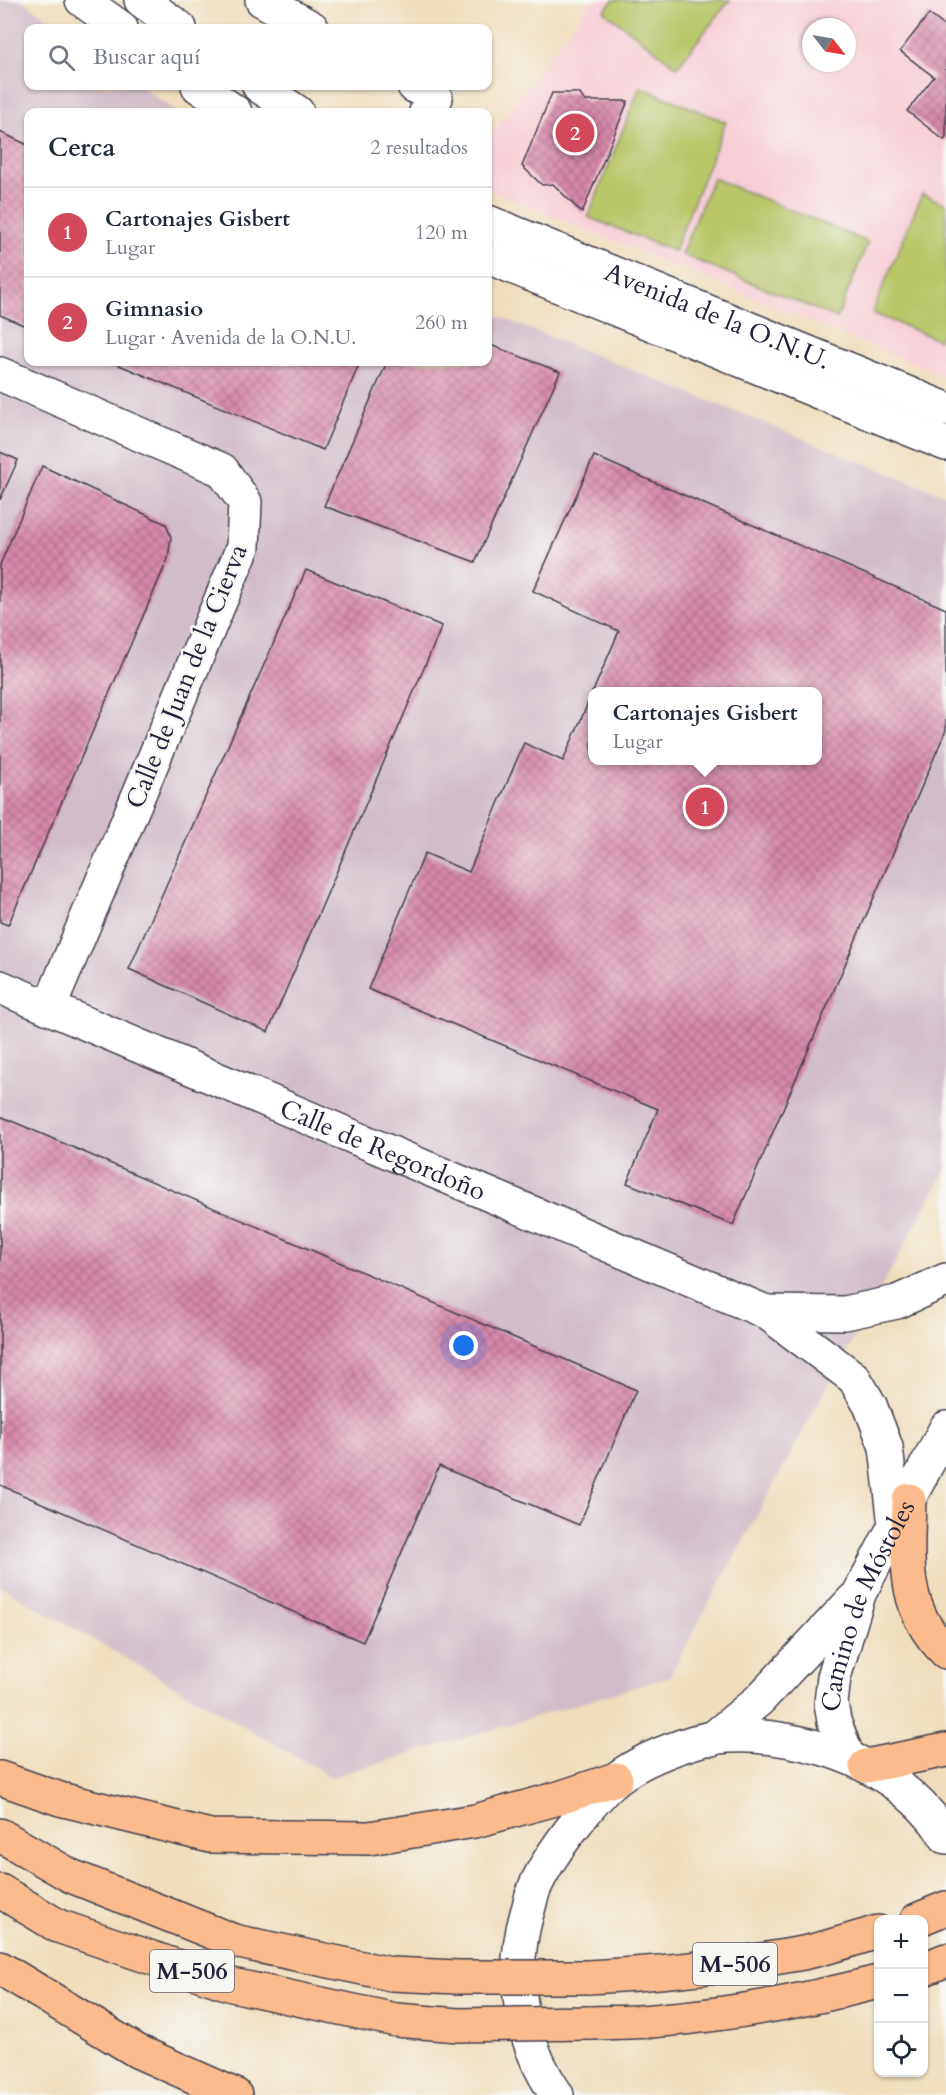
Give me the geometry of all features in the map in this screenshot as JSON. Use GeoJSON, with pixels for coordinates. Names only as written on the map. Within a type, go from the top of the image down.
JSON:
{"type":"FeatureCollection","features":[{"type":"Feature","properties":{"kind":"highway"},"geometry":{"type":"LineString","coordinates":[[902,1513],[909,1586],[915,1607],[926,1627],[946,1652]]}},
{"type":"Feature","properties":{"kind":"highway"},"geometry":{"type":"LineString","coordinates":[[857,1760],[946,1750]]}},
{"type":"Feature","properties":{"kind":"highway"},"geometry":{"type":"LineString","coordinates":[[0,1778],[60,1799],[210,1836],[369,1838],[476,1821],[559,1798],[616,1779]]}},
{"type":"Feature","properties":{"kind":"highway","name":"M-506"},"geometry":{"type":"LineString","coordinates":[[0,1835],[71,1876],[234,1941],[391,1974],[458,1977],[588,1977],[659,1973],[731,1965],[806,1952],[874,1933]]}},
{"type":"Feature","properties":{"kind":"highway","name":"M-506"},"geometry":{"type":"LineString","coordinates":[[0,1891],[58,1926],[232,1985],[396,2020],[458,2025],[661,2021],[743,2011],[825,1996],[874,1983]]}},
{"type":"Feature","properties":{"kind":"highway"},"geometry":{"type":"LineString","coordinates":[[0,1968],[137,2051],[235,2095]]}},
{"type":"Feature","properties":{"kind":"street"},"geometry":{"type":"LineString","coordinates":[[82,0],[115,24]]}},
{"type":"Feature","properties":{"kind":"street"},"geometry":{"type":"LineString","coordinates":[[141,0],[174,24]]}},
{"type":"Feature","properties":{"kind":"street"},"geometry":{"type":"LineString","coordinates":[[262,0],[305,24]]}},
{"type":"Feature","properties":{"kind":"street"},"geometry":{"type":"LineString","coordinates":[[204,90],[229,108]]}},
{"type":"Feature","properties":{"kind":"street"},"geometry":{"type":"LineString","coordinates":[[265,90],[291,108]]}},
{"type":"Feature","properties":{"kind":"street"},"geometry":{"type":"LineString","coordinates":[[421,90],[436,98],[429,108]]}},
{"type":"Feature","properties":{"kind":"street","name":"Avenida de la O.N.U."},"geometry":{"type":"LineString","coordinates":[[492,224],[946,409]]}},
{"type":"Feature","properties":{"kind":"street","name":"Avenida de la O.N.U."},"geometry":{"type":"LineString","coordinates":[[492,259],[946,444]]}},
{"type":"Feature","properties":{"kind":"street","name":"Calle de Juan de la Cierva"},"geometry":{"type":"LineString","coordinates":[[0,374],[222,470],[245,502],[243,547],[49,1008]]}},
{"type":"Feature","properties":{"kind":"street","name":"Calle de Regordoño"},"geometry":{"type":"LineString","coordinates":[[0,987],[766,1312]]}},
{"type":"Feature","properties":{"kind":"street"},"geometry":{"type":"LineString","coordinates":[[766,1312],[845,1313],[897,1302],[946,1280]]}},
{"type":"Feature","properties":{"kind":"street"},"geometry":{"type":"LineString","coordinates":[[766,1312],[854,1378],[870,1405],[886,1447],[902,1513]]}},
{"type":"Feature","properties":{"kind":"street","name":"Camino de Móstoles"},"geometry":{"type":"LineString","coordinates":[[857,1760],[834,1721],[831,1703],[834,1677],[859,1594],[946,1428]]}},
{"type":"Feature","properties":{"kind":"street"},"geometry":{"type":"LineString","coordinates":[[712,1738],[759,1700],[859,1594]]}},
{"type":"Feature","properties":{"kind":"street"},"geometry":{"type":"LineString","coordinates":[[557,2095],[529,2040],[519,1998],[518,1965],[522,1932],[535,1888],[559,1844],[588,1808],[616,1779],[651,1758],[695,1742],[712,1738],[753,1736],[784,1738],[857,1760],[896,1784],[933,1816],[946,1837]]}},
{"type":"Feature","properties":{"kind":"shaded area"},"geometry":{"type":"Polygon","coordinates":[[[0,0],[22,0],[55,24],[24,24],[24,90],[146,90],[171,108],[24,108],[24,366],[492,366],[492,314],[946,496],[946,1169],[669,1677],[332,1777],[0,1586],[0,0]]]}},
{"type":"Feature","properties":{"kind":"shaded area"},"geometry":{"type":"Polygon","coordinates":[[[592,0],[946,0],[946,377],[492,192],[492,133],[592,0]]]}},
{"type":"Feature","properties":{"kind":"green space"},"geometry":{"type":"Polygon","coordinates":[[[613,0],[730,0],[677,67],[604,11],[613,0]]]}},
{"type":"Feature","properties":{"kind":"green space"},"geometry":{"type":"Polygon","coordinates":[[[640,87],[726,122],[674,251],[588,217],[640,87]]]}},
{"type":"Feature","properties":{"kind":"green space"},"geometry":{"type":"Polygon","coordinates":[[[713,178],[868,242],[837,318],[681,254],[713,178]]]}},
{"type":"Feature","properties":{"kind":"green space"},"geometry":{"type":"Polygon","coordinates":[[[922,194],[946,204],[946,324],[939,340],[872,313],[922,194]]]}},
{"type":"Feature","properties":{"kind":"building"},"geometry":{"type":"Polygon","coordinates":[[[929,14],[946,27],[946,138],[944,140],[907,111],[934,77],[900,51],[929,14]]]}},
{"type":"Feature","properties":{"kind":"building"},"geometry":{"type":"Polygon","coordinates":[[[552,93],[579,93],[585,101],[628,101],[582,213],[553,184],[542,185],[522,166],[552,93]]]}},
{"type":"Feature","properties":{"kind":"building"},"geometry":{"type":"Polygon","coordinates":[[[0,132],[24,143],[24,325],[0,315],[0,132]]]}},
{"type":"Feature","properties":{"kind":"building"},"geometry":{"type":"Polygon","coordinates":[[[492,346],[560,372],[475,562],[324,506],[385,366],[492,366],[492,346]]]}},
{"type":"Feature","properties":{"kind":"building"},"geometry":{"type":"Polygon","coordinates":[[[122,366],[358,366],[323,450],[122,366]]]}},
{"type":"Feature","properties":{"kind":"building"},"geometry":{"type":"Polygon","coordinates":[[[0,452],[18,460],[0,500],[0,452]]]}},
{"type":"Feature","properties":{"kind":"building"},"geometry":{"type":"Polygon","coordinates":[[[594,456],[946,609],[946,730],[733,1225],[627,1183],[658,1109],[368,989],[425,853],[469,872],[524,743],[563,761],[588,703],[588,765],[822,765],[822,687],[595,687],[619,631],[533,591],[594,456]]]}},
{"type":"Feature","properties":{"kind":"building"},"geometry":{"type":"Polygon","coordinates":[[[42,466],[166,524],[171,537],[168,559],[8,925],[0,922],[0,565],[42,466]]]}},
{"type":"Feature","properties":{"kind":"building"},"geometry":{"type":"Polygon","coordinates":[[[306,570],[442,626],[268,1032],[129,969],[306,570]]]}},
{"type":"Feature","properties":{"kind":"building"},"geometry":{"type":"Polygon","coordinates":[[[0,1116],[636,1390],[579,1525],[439,1466],[363,1642],[0,1485],[0,1116]]]}},
{"type":"Feature","properties":{"kind":"place","name":"Gimnasio"},"geometry":{"type":"Point","coordinates":[575,133]}},
{"type":"Feature","properties":{"kind":"place","name":"Cartonajes Gisbert"},"geometry":{"type":"Point","coordinates":[705,807]}}]}
